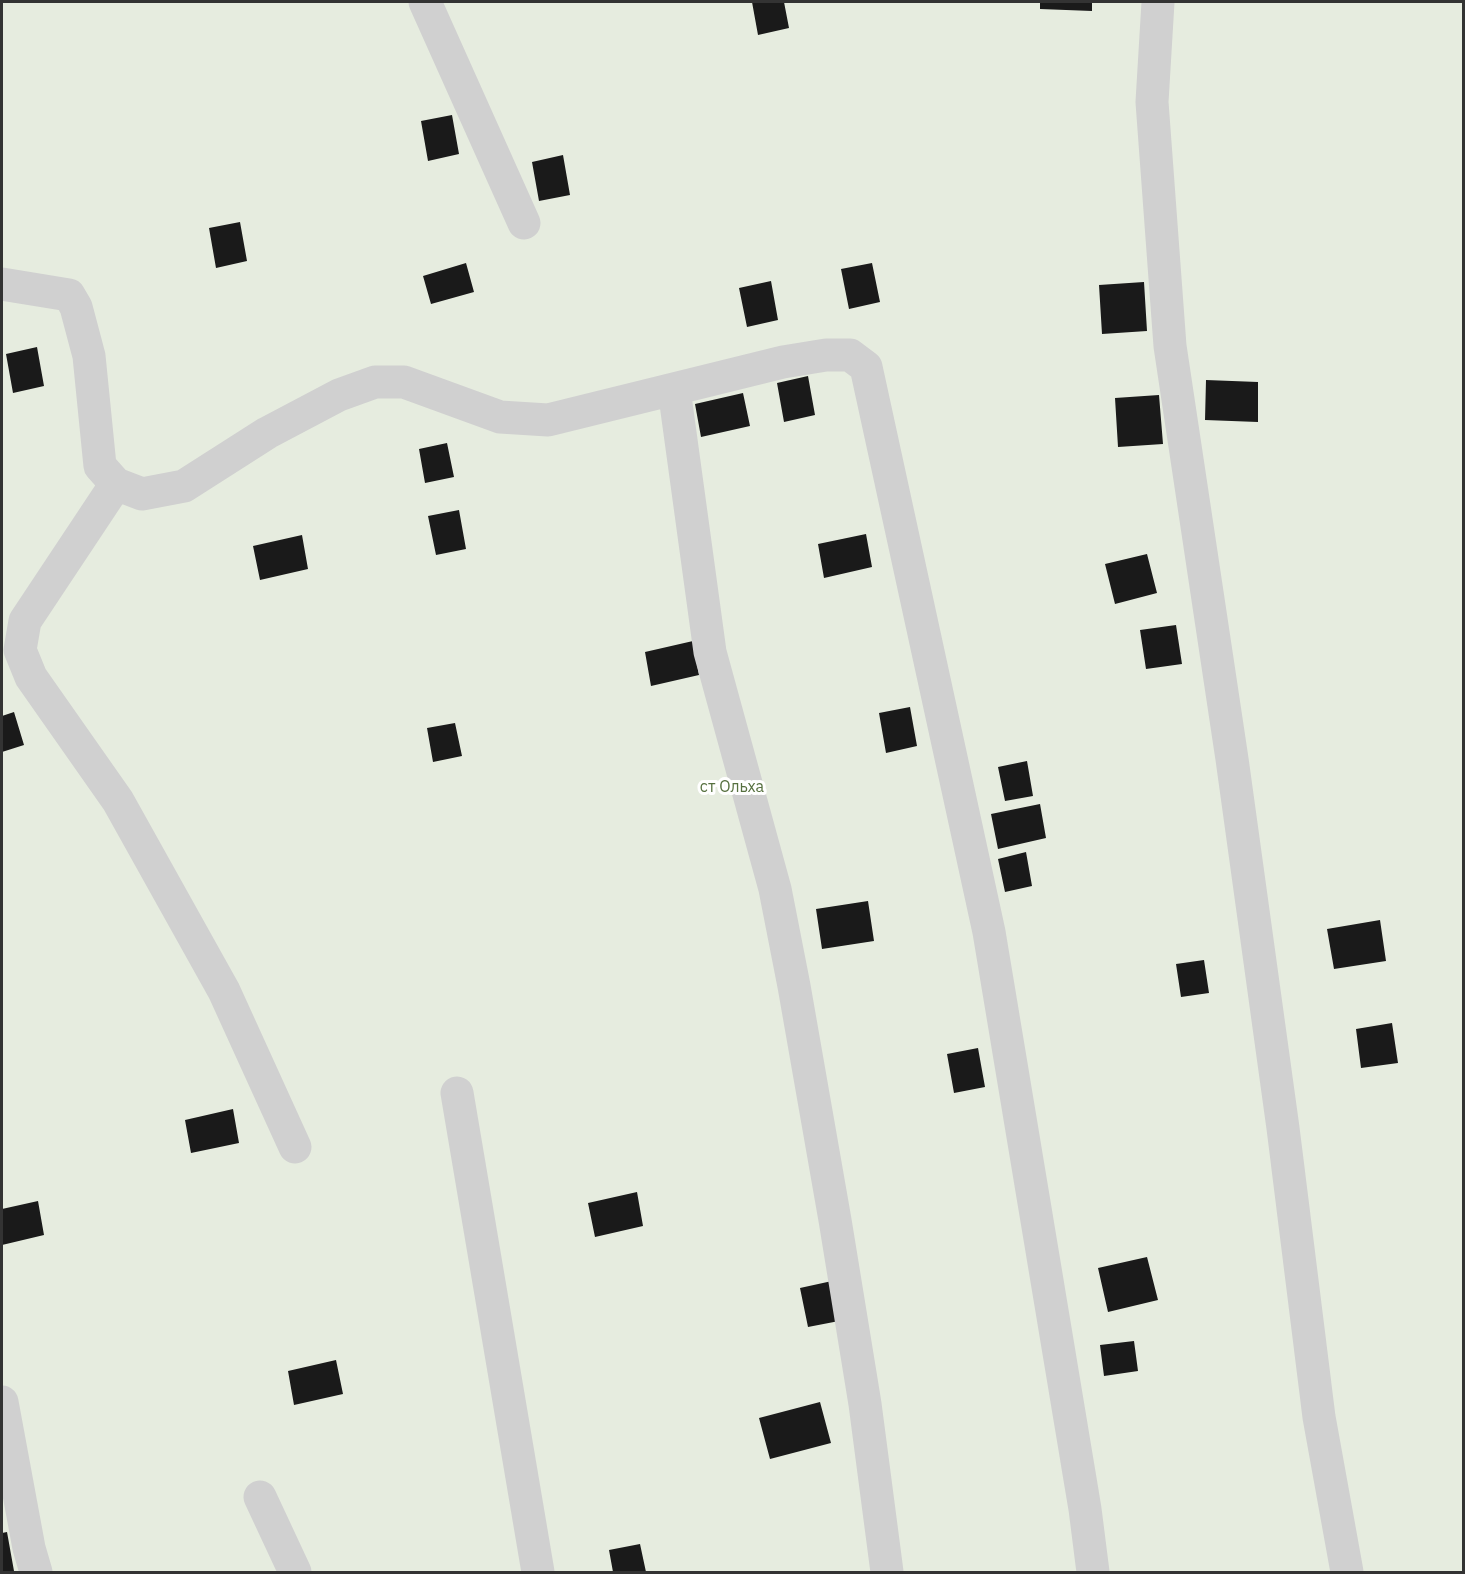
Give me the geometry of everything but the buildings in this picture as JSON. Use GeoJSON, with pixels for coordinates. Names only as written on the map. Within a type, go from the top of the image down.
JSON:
{"type":"FeatureCollection","features":[{"type":"Feature","properties":{"kind":"lane"},"geometry":{"type":"LineString","coordinates":[[425,2],[524,223]]}},
{"type":"Feature","properties":{"kind":"lane"},"geometry":{"type":"LineString","coordinates":[[1158,2],[1152,102],[1170,346],[1239,806],[1319,1417],[1347,1572]]}},
{"type":"Feature","properties":{"kind":"lane"},"geometry":{"type":"LineString","coordinates":[[2,284],[69,295],[76,307],[89,356],[100,466],[116,484],[142,494],[184,486],[267,433],[339,395],[375,382],[404,382],[501,417],[548,420],[783,362],[826,355],[850,355],[866,368],[988,932],[1085,1509],[1093,1572]]}},
{"type":"Feature","properties":{"kind":"lane"},"geometry":{"type":"LineString","coordinates":[[674,389],[710,652],[776,889],[836,1220],[865,1404],[887,1572]]}},
{"type":"Feature","properties":{"kind":"lane"},"geometry":{"type":"LineString","coordinates":[[116,484],[25,621],[20,650],[31,677],[118,801],[219,981],[295,1147]]}},
{"type":"Feature","properties":{"kind":"lane"},"geometry":{"type":"LineString","coordinates":[[457,1093],[538,1572]]}},
{"type":"Feature","properties":{"kind":"lane"},"geometry":{"type":"LineString","coordinates":[[2,1402],[29,1548],[36,1572]]}},
{"type":"Feature","properties":{"kind":"lane"},"geometry":{"type":"LineString","coordinates":[[260,1497],[295,1572]]}},
{"type":"Feature","properties":{"kind":"green space","name":"ст Ольха"},"geometry":{"type":"Polygon","coordinates":[[[2,2],[1463,2],[1463,1572],[2,1572],[2,2]]]}}]}
